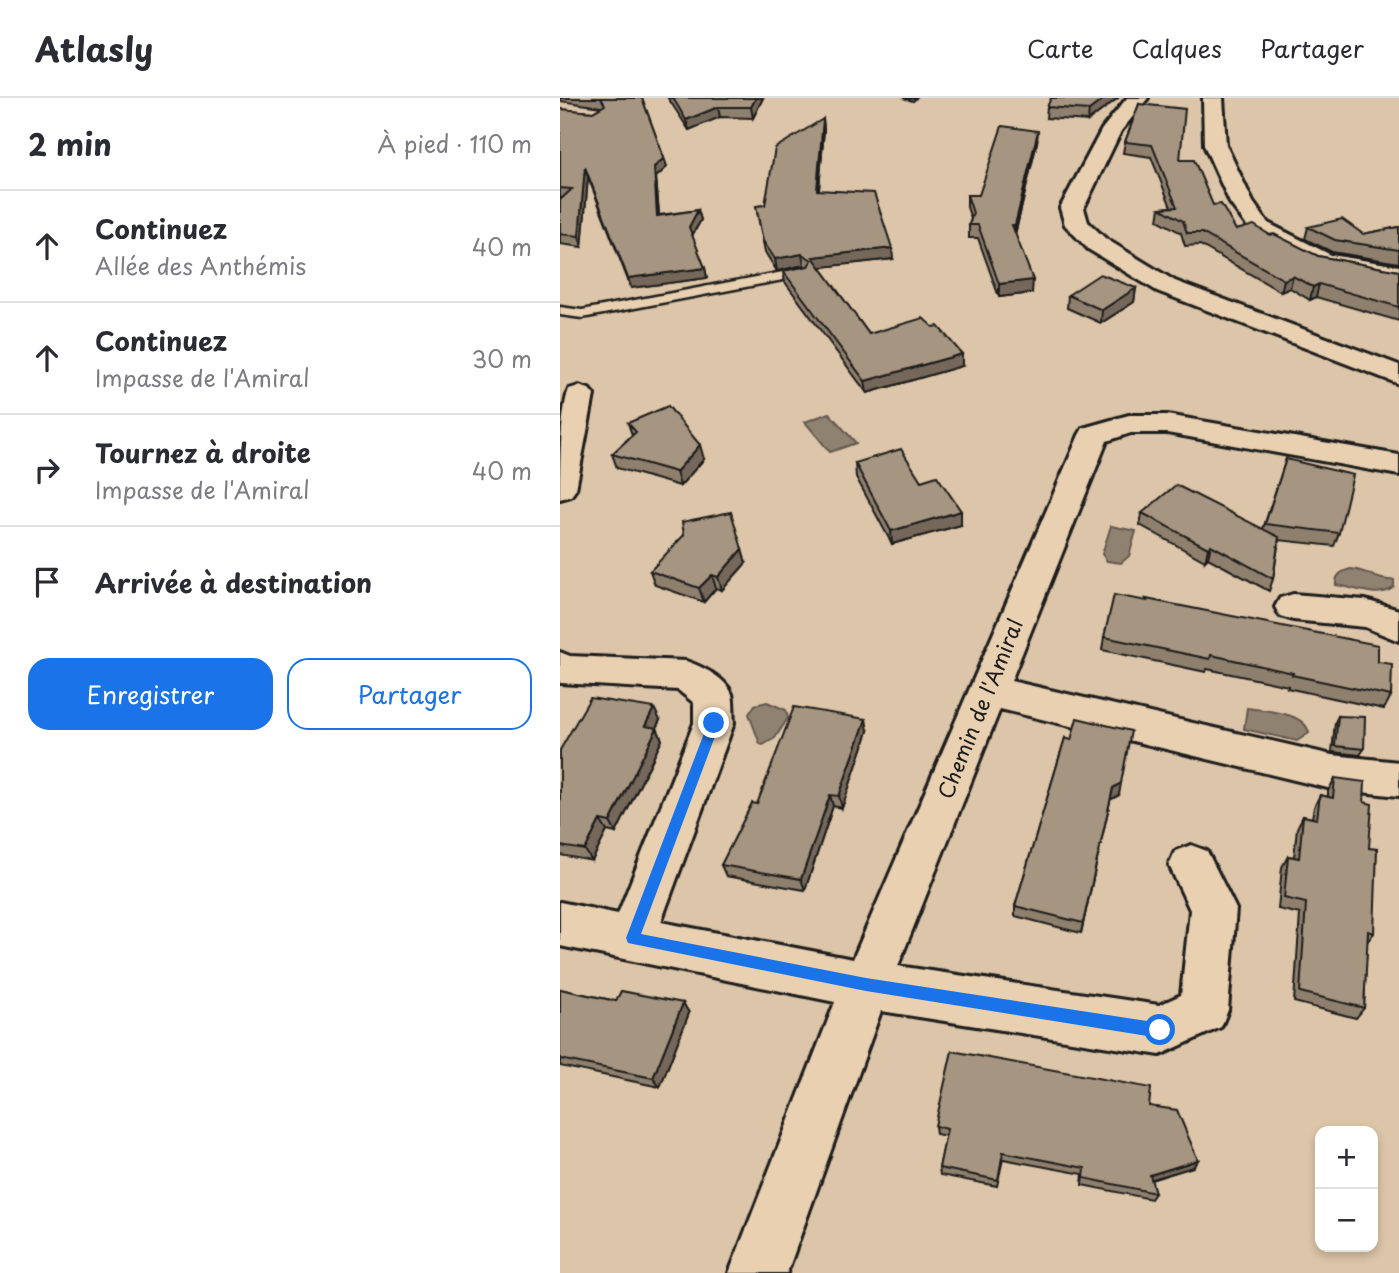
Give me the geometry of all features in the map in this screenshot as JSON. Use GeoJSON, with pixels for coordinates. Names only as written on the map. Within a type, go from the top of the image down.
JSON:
{"type":"FeatureCollection","features":[{"type":"Feature","properties":{"kind":"street"},"geometry":{"type":"LineString","coordinates":[[1138,98],[1112,129],[1072,208],[1077,225],[1097,244],[1166,286],[1399,375]]}},
{"type":"Feature","properties":{"kind":"street"},"geometry":{"type":"LineString","coordinates":[[1213,98],[1215,145],[1242,202],[1260,228],[1324,261],[1399,274]]}},
{"type":"Feature","properties":{"kind":"street"},"geometry":{"type":"LineString","coordinates":[[560,489],[579,395]]}},
{"type":"Feature","properties":{"kind":"street","name":"Chemin de l'Amiral"},"geometry":{"type":"LineString","coordinates":[[758,1273],[866,985],[1094,435],[1129,424],[1167,424],[1399,464]]}},
{"type":"Feature","properties":{"kind":"street"},"geometry":{"type":"LineString","coordinates":[[1293,607],[1374,613],[1393,620],[1399,626]]}},
{"type":"Feature","properties":{"kind":"street"},"geometry":{"type":"LineString","coordinates":[[560,667],[564,670],[686,676],[713,696],[714,723],[632,938]]}},
{"type":"Feature","properties":{"kind":"street"},"geometry":{"type":"LineString","coordinates":[[988,691],[1332,772],[1399,779]]}},
{"type":"Feature","properties":{"kind":"street"},"geometry":{"type":"LineString","coordinates":[[560,925],[866,985],[1160,1030],[1204,1010],[1213,909],[1191,865]]}},
{"type":"Feature","properties":{"kind":"lane"},"geometry":{"type":"LineString","coordinates":[[560,311],[582,314],[804,272]]}},
{"type":"Feature","properties":{"kind":"shaded area"},"geometry":{"type":"Polygon","coordinates":[[[829,413],[856,443],[830,452],[805,422],[829,413]]]}},
{"type":"Feature","properties":{"kind":"shaded area"},"geometry":{"type":"Polygon","coordinates":[[[1111,526],[1136,531],[1129,556],[1121,563],[1107,561],[1102,554],[1111,526]]]}},
{"type":"Feature","properties":{"kind":"shaded area"},"geometry":{"type":"Polygon","coordinates":[[[1351,569],[1394,580],[1394,587],[1388,591],[1374,593],[1336,585],[1340,574],[1351,569]]]}},
{"type":"Feature","properties":{"kind":"shaded area"},"geometry":{"type":"Polygon","coordinates":[[[767,702],[786,710],[788,718],[775,738],[763,745],[760,744],[749,714],[755,705],[767,702]]]}},
{"type":"Feature","properties":{"kind":"shaded area"},"geometry":{"type":"Polygon","coordinates":[[[1247,708],[1293,717],[1306,726],[1309,733],[1297,741],[1244,729],[1247,708]]]}},
{"type":"Feature","properties":{"kind":"building"},"geometry":{"type":"Polygon","coordinates":[[[601,98],[642,98],[664,158],[654,167],[657,216],[698,210],[689,227],[705,268],[628,278],[585,167],[579,236],[560,234],[560,200],[572,189],[560,188],[560,109],[593,112],[605,105],[601,98]]]}},
{"type":"Feature","properties":{"kind":"building"},"geometry":{"type":"Polygon","coordinates":[[[673,98],[756,98],[751,107],[718,107],[686,120],[673,98]]]}},
{"type":"Feature","properties":{"kind":"building"},"geometry":{"type":"Polygon","coordinates":[[[1051,98],[1105,98],[1089,110],[1047,107],[1051,98]]]}},
{"type":"Feature","properties":{"kind":"building"},"geometry":{"type":"Polygon","coordinates":[[[1139,104],[1185,109],[1180,160],[1194,160],[1213,205],[1221,204],[1236,230],[1254,225],[1318,256],[1399,271],[1399,307],[1319,284],[1313,287],[1293,276],[1284,280],[1202,233],[1187,233],[1183,221],[1160,208],[1177,207],[1152,145],[1125,142],[1139,104]]]}},
{"type":"Feature","properties":{"kind":"building"},"geometry":{"type":"Polygon","coordinates":[[[823,119],[817,190],[874,193],[892,248],[813,257],[869,334],[923,318],[933,327],[938,326],[962,354],[865,381],[783,271],[808,266],[812,260],[802,254],[775,259],[763,241],[756,206],[765,205],[775,148],[823,119]]]}},
{"type":"Feature","properties":{"kind":"building"},"geometry":{"type":"Polygon","coordinates":[[[1002,126],[1038,131],[1015,225],[1012,225],[1033,280],[999,284],[978,225],[969,225],[973,213],[967,195],[979,195],[1002,126]]]}},
{"type":"Feature","properties":{"kind":"building"},"geometry":{"type":"Polygon","coordinates":[[[1342,219],[1363,234],[1399,227],[1399,250],[1335,240],[1308,227],[1342,219]]]}},
{"type":"Feature","properties":{"kind":"building"},"geometry":{"type":"Polygon","coordinates":[[[1100,274],[1136,288],[1102,310],[1068,295],[1100,274]]]}},
{"type":"Feature","properties":{"kind":"building"},"geometry":{"type":"Polygon","coordinates":[[[668,406],[700,445],[676,472],[612,454],[636,432],[628,423],[668,406]]]}},
{"type":"Feature","properties":{"kind":"building"},"geometry":{"type":"Polygon","coordinates":[[[901,449],[921,481],[937,476],[961,511],[891,531],[855,463],[901,449]]]}},
{"type":"Feature","properties":{"kind":"building"},"geometry":{"type":"Polygon","coordinates":[[[1286,459],[1353,475],[1339,533],[1265,524],[1286,459]]]}},
{"type":"Feature","properties":{"kind":"building"},"geometry":{"type":"Polygon","coordinates":[[[1176,485],[1279,537],[1273,579],[1211,545],[1208,548],[1142,513],[1176,485]]]}},
{"type":"Feature","properties":{"kind":"building"},"geometry":{"type":"Polygon","coordinates":[[[731,512],[742,549],[718,577],[712,575],[699,588],[650,571],[684,535],[682,522],[731,512]]]}},
{"type":"Feature","properties":{"kind":"building"},"geometry":{"type":"Polygon","coordinates":[[[1114,595],[1378,645],[1378,662],[1392,664],[1391,696],[1211,655],[1210,659],[1104,637],[1114,595]]]}},
{"type":"Feature","properties":{"kind":"building"},"geometry":{"type":"Polygon","coordinates":[[[590,698],[654,708],[645,726],[657,728],[610,822],[600,820],[585,850],[560,846],[560,750],[590,698]]]}},
{"type":"Feature","properties":{"kind":"building"},"geometry":{"type":"Polygon","coordinates":[[[794,707],[866,719],[839,796],[830,795],[801,879],[721,865],[752,803],[757,804],[794,707]]]}},
{"type":"Feature","properties":{"kind":"building"},"geometry":{"type":"Polygon","coordinates":[[[1338,716],[1365,717],[1364,749],[1335,746],[1338,716]]]}},
{"type":"Feature","properties":{"kind":"building"},"geometry":{"type":"Polygon","coordinates":[[[1077,718],[1131,731],[1121,783],[1113,788],[1083,923],[1015,906],[1065,738],[1071,740],[1077,718]]]}},
{"type":"Feature","properties":{"kind":"building"},"geometry":{"type":"Polygon","coordinates":[[[1335,778],[1365,782],[1364,802],[1372,804],[1369,848],[1377,849],[1374,933],[1368,931],[1364,1008],[1300,992],[1306,903],[1284,898],[1288,856],[1299,858],[1303,816],[1317,819],[1320,795],[1333,798],[1335,778]]]}},
{"type":"Feature","properties":{"kind":"building"},"geometry":{"type":"Polygon","coordinates":[[[560,989],[616,1001],[621,991],[683,1003],[653,1078],[560,1059],[560,989]]]}},
{"type":"Feature","properties":{"kind":"building"},"geometry":{"type":"Polygon","coordinates":[[[952,1051],[1151,1088],[1149,1106],[1177,1110],[1198,1160],[1150,1175],[1155,1193],[1084,1178],[1085,1168],[1003,1152],[998,1180],[939,1168],[947,1129],[935,1126],[952,1051]]]}},
{"type":"Feature","properties":{"kind":"route"},"geometry":{"type":"LineString","coordinates":[[714,723],[632,938],[866,985],[1160,1030]]}}]}
